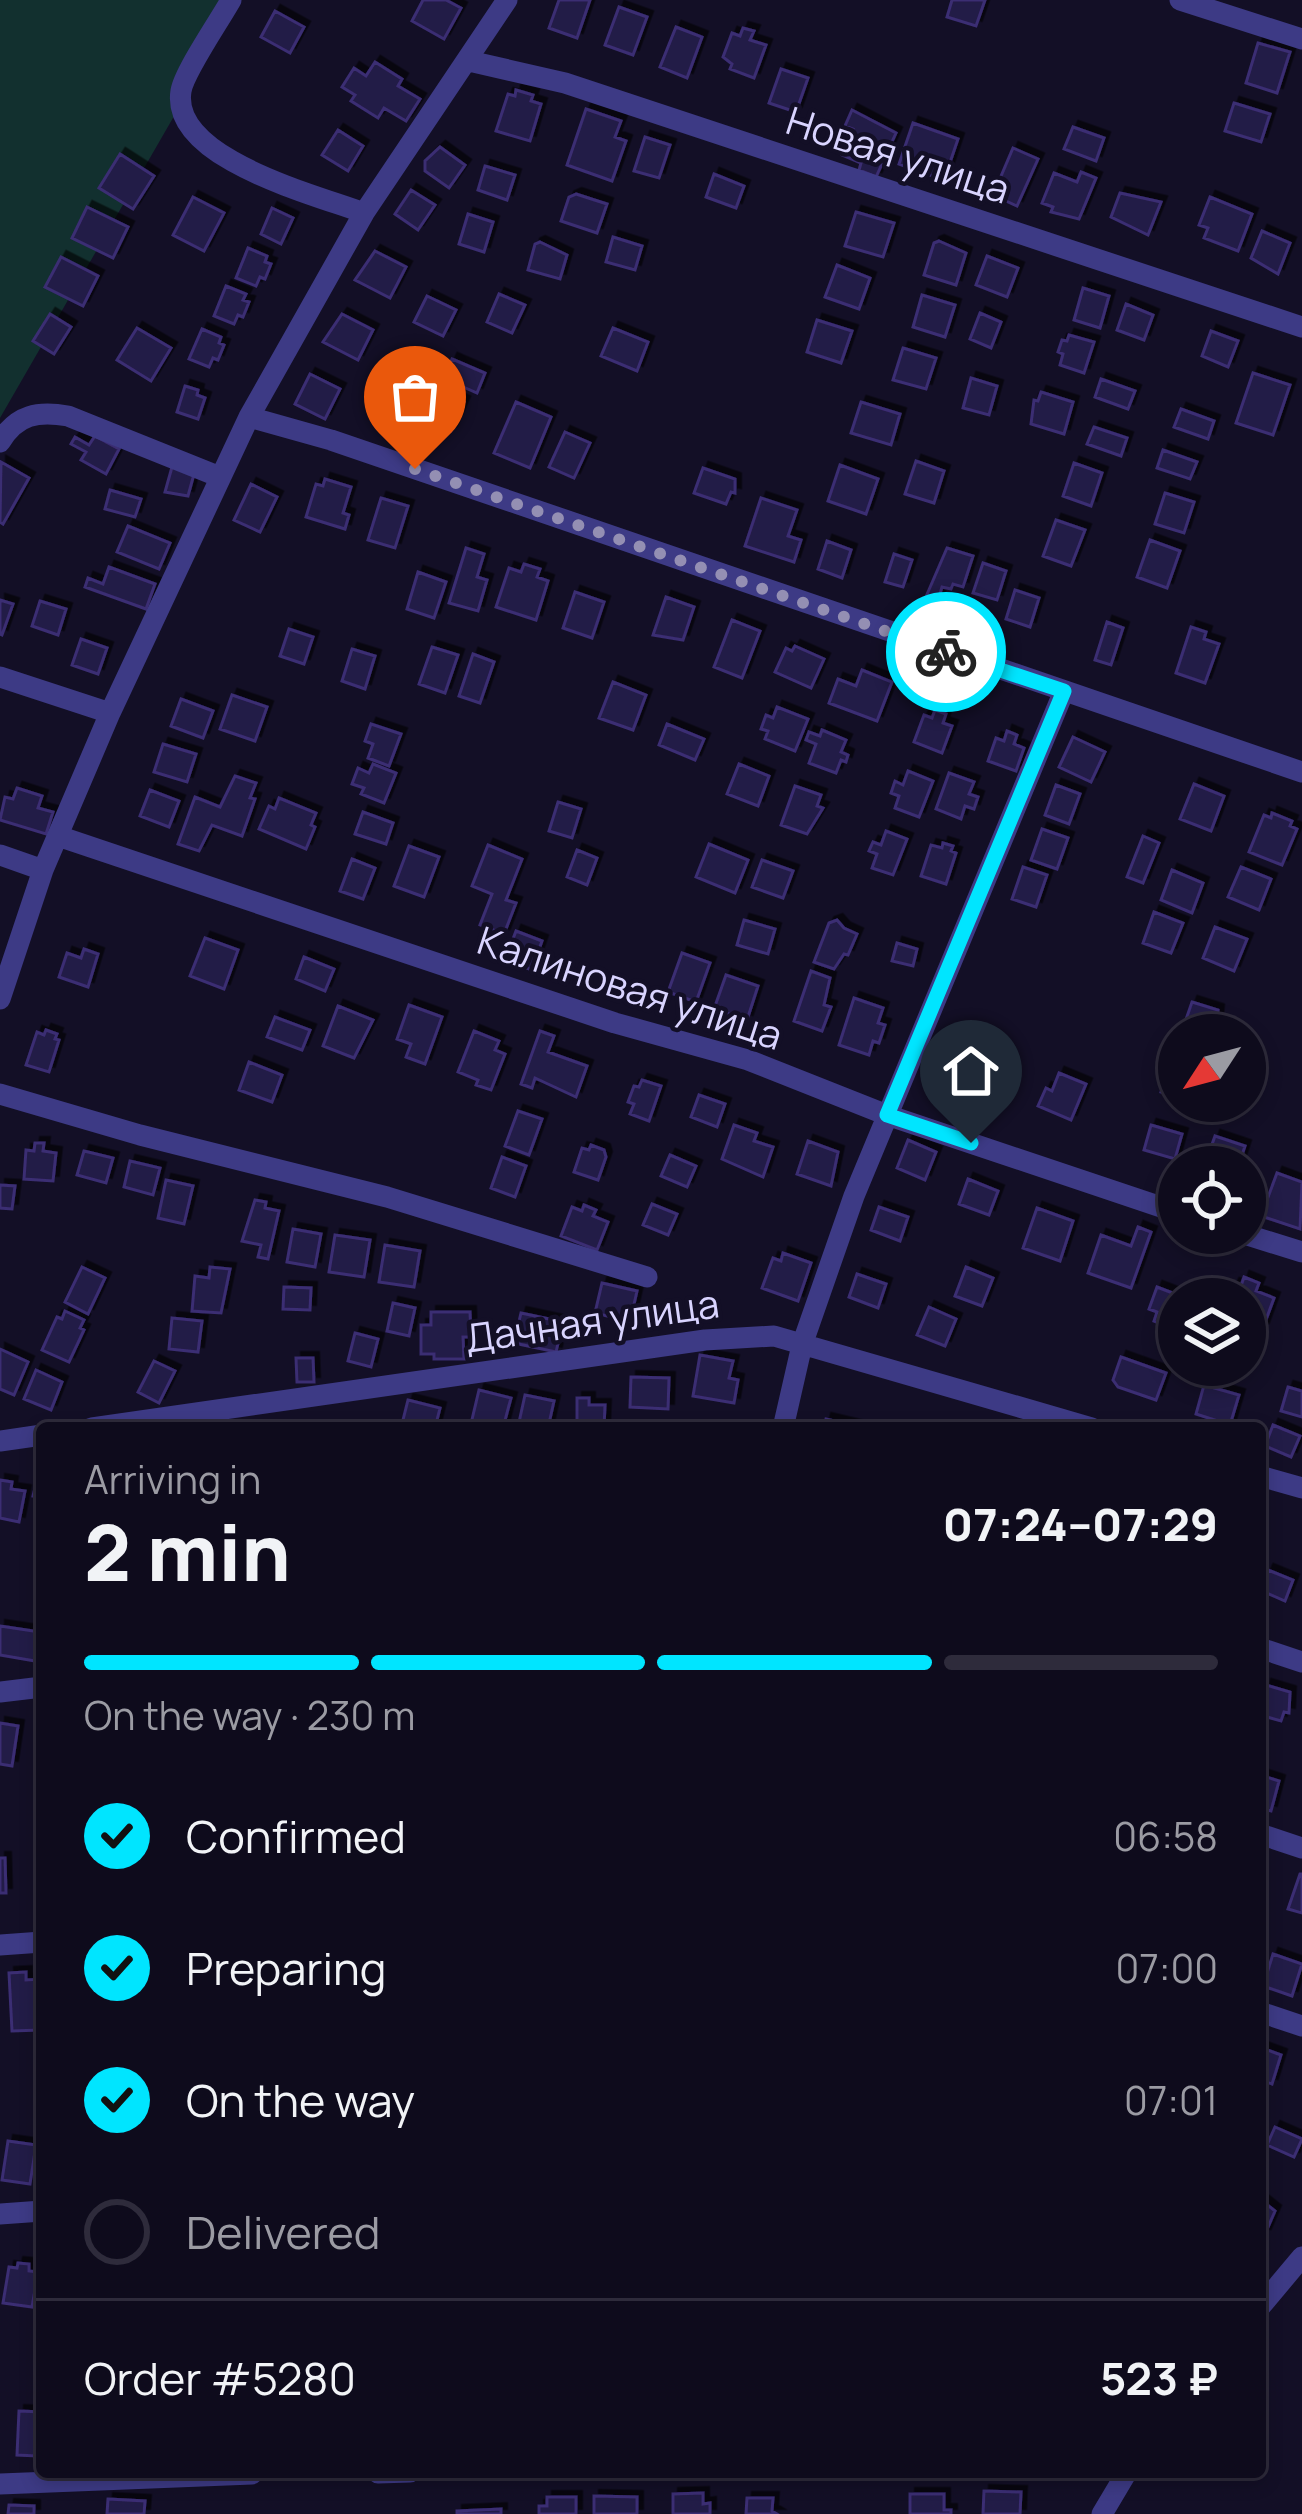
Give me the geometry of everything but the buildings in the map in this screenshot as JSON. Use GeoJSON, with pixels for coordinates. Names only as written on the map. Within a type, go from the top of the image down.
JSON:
{"type":"FeatureCollection","features":[{"type":"Feature","properties":{"kind":"street"},"geometry":{"type":"LineString","coordinates":[[231,0],[181,89],[191,128],[211,151],[364,213]]}},
{"type":"Feature","properties":{"kind":"street"},"geometry":{"type":"LineString","coordinates":[[2,988],[43,870],[110,713],[249,417],[364,213],[507,0]]}},
{"type":"Feature","properties":{"kind":"street"},"geometry":{"type":"LineString","coordinates":[[1180,0],[1302,39]]}},
{"type":"Feature","properties":{"kind":"street","name":"Новая улица"},"geometry":{"type":"LineString","coordinates":[[470,61],[565,83],[1302,327]]}},
{"type":"Feature","properties":{"kind":"street"},"geometry":{"type":"LineString","coordinates":[[0,442],[21,419],[46,412],[86,423],[220,478]]}},
{"type":"Feature","properties":{"kind":"street"},"geometry":{"type":"LineString","coordinates":[[249,417],[331,440],[1302,772]]}},
{"type":"Feature","properties":{"kind":"street"},"geometry":{"type":"LineString","coordinates":[[0,677],[110,713]]}},
{"type":"Feature","properties":{"kind":"street"},"geometry":{"type":"LineString","coordinates":[[784,1422],[802,1345],[887,1115],[1064,691]]}},
{"type":"Feature","properties":{"kind":"street","name":"Калиновая улица"},"geometry":{"type":"LineString","coordinates":[[58,836],[615,1023],[748,1060],[887,1115],[1158,1206]]}},
{"type":"Feature","properties":{"kind":"street"},"geometry":{"type":"LineString","coordinates":[[0,855],[43,870]]}},
{"type":"Feature","properties":{"kind":"street"},"geometry":{"type":"LineString","coordinates":[[0,1094],[140,1136],[387,1197],[646,1277]]}},
{"type":"Feature","properties":{"kind":"street"},"geometry":{"type":"LineString","coordinates":[[1266,1241],[1302,1252]]}},
{"type":"Feature","properties":{"kind":"street","name":"Дачная улица"},"geometry":{"type":"LineString","coordinates":[[134,1422],[705,1340],[774,1336],[1071,1422]]}},
{"type":"Feature","properties":{"kind":"street"},"geometry":{"type":"LineString","coordinates":[[0,1441],[36,1436]]}},
{"type":"Feature","properties":{"kind":"street"},"geometry":{"type":"LineString","coordinates":[[1266,1478],[1302,1488]]}},
{"type":"Feature","properties":{"kind":"street"},"geometry":{"type":"LineString","coordinates":[[1266,1650],[1302,1662]]}},
{"type":"Feature","properties":{"kind":"street"},"geometry":{"type":"LineString","coordinates":[[0,1692],[36,1688]]}},
{"type":"Feature","properties":{"kind":"street"},"geometry":{"type":"LineString","coordinates":[[1266,1836],[1302,1848]]}},
{"type":"Feature","properties":{"kind":"street"},"geometry":{"type":"LineString","coordinates":[[0,1946],[36,1943]]}},
{"type":"Feature","properties":{"kind":"street"},"geometry":{"type":"LineString","coordinates":[[1266,2014],[1302,2026]]}},
{"type":"Feature","properties":{"kind":"street"},"geometry":{"type":"LineString","coordinates":[[0,2214],[36,2211]]}},
{"type":"Feature","properties":{"kind":"street"},"geometry":{"type":"LineString","coordinates":[[1266,2300],[1302,2257]]}},
{"type":"Feature","properties":{"kind":"street"},"geometry":{"type":"LineString","coordinates":[[0,2484],[151,2478]]}},
{"type":"Feature","properties":{"kind":"street"},"geometry":{"type":"LineString","coordinates":[[1102,2514],[1123,2478]]}},
{"type":"Feature","properties":{"kind":"green space"},"geometry":{"type":"Polygon","coordinates":[[[0,0],[241,0],[0,418],[0,0]]]}},
{"type":"Feature","properties":{"kind":"way so far"},"geometry":{"type":"LineString","coordinates":[[415,469],[946,652]]}},
{"type":"Feature","properties":{"kind":"route"},"geometry":{"type":"LineString","coordinates":[[946,652],[1064,691],[887,1115],[971,1143]]}}]}
